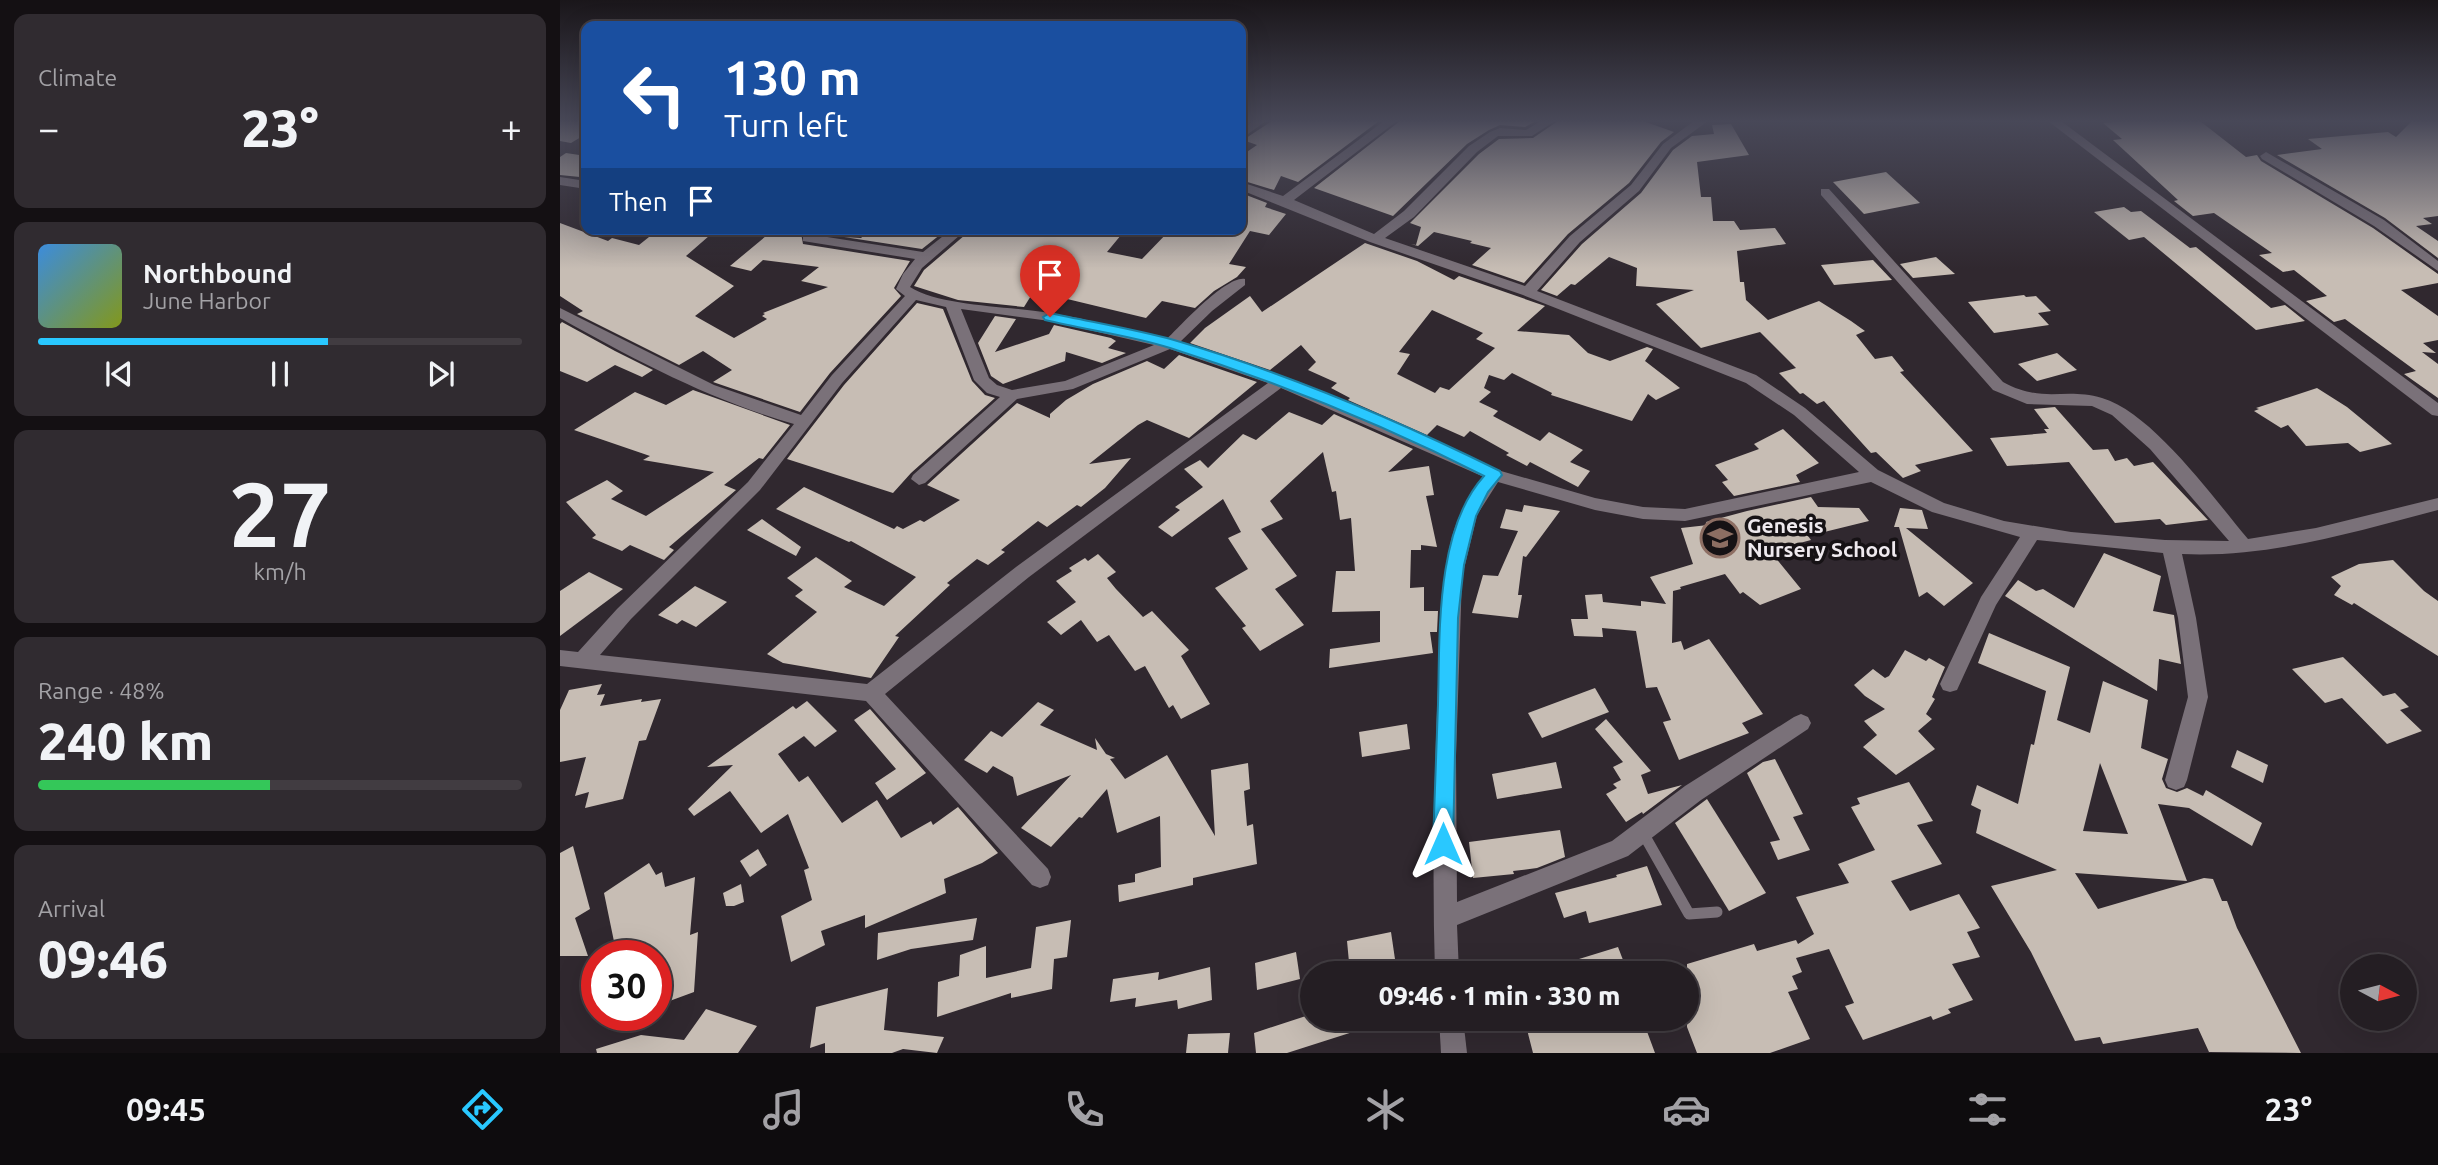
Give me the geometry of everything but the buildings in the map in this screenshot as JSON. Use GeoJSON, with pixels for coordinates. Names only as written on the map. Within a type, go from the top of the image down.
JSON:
{"type":"FeatureCollection","features":[{"type":"Feature","properties":{"kind":"street"},"geometry":{"type":"LineString","coordinates":[[1285,201],[1326,170]]}},
{"type":"Feature","properties":{"kind":"street"},"geometry":{"type":"LineString","coordinates":[[1375,239],[1409,214],[1452,170]]}},
{"type":"Feature","properties":{"kind":"street"},"geometry":{"type":"LineString","coordinates":[[1528,292],[1575,239],[1635,188],[1649,170]]}},
{"type":"Feature","properties":{"kind":"street"},"geometry":{"type":"LineString","coordinates":[[2121,170],[2438,411]]}},
{"type":"Feature","properties":{"kind":"street"},"geometry":{"type":"LineString","coordinates":[[2290,170],[2379,223],[2438,267]]}},
{"type":"Feature","properties":{"kind":"street"},"geometry":{"type":"LineString","coordinates":[[560,181],[581,185]]}},
{"type":"Feature","properties":{"kind":"street"},"geometry":{"type":"LineString","coordinates":[[1246,188],[1375,239],[1528,292],[1751,379],[1775,392],[1813,421],[1874,475],[1947,512],[2031,535],[2171,547],[2243,546],[2315,534],[2438,504]]}},
{"type":"Feature","properties":{"kind":"street"},"geometry":{"type":"LineString","coordinates":[[1825,192],[1998,386],[2028,399],[2078,398],[2102,403],[2123,414],[2168,458],[2243,546]]}},
{"type":"Feature","properties":{"kind":"street"},"geometry":{"type":"LineString","coordinates":[[954,235],[926,257],[902,285],[903,289],[913,295],[952,304],[1050,317],[1170,344],[1281,382],[1426,442],[1495,475],[1595,504],[1643,513],[1685,514],[1731,508],[1874,475]]}},
{"type":"Feature","properties":{"kind":"street"},"geometry":{"type":"LineString","coordinates":[[808,238],[926,257]]}},
{"type":"Feature","properties":{"kind":"street"},"geometry":{"type":"LineString","coordinates":[[952,304],[982,380],[992,389],[1012,395],[1068,385],[1170,344],[1207,308],[1240,282]]}},
{"type":"Feature","properties":{"kind":"street"},"geometry":{"type":"LineString","coordinates":[[568,661],[646,593],[754,486],[803,421],[913,295]]}},
{"type":"Feature","properties":{"kind":"street"},"geometry":{"type":"LineString","coordinates":[[560,312],[639,357],[710,391],[739,403],[803,421]]}},
{"type":"Feature","properties":{"kind":"street"},"geometry":{"type":"LineString","coordinates":[[871,692],[949,627],[1087,522],[1281,382]]}},
{"type":"Feature","properties":{"kind":"street"},"geometry":{"type":"LineString","coordinates":[[919,479],[1012,395]]}},
{"type":"Feature","properties":{"kind":"street"},"geometry":{"type":"LineString","coordinates":[[1447,961],[1443,820],[1449,618],[1455,565],[1468,516],[1482,489],[1495,475]]}},
{"type":"Feature","properties":{"kind":"street"},"geometry":{"type":"LineString","coordinates":[[1950,684],[1988,602],[2031,535]]}},
{"type":"Feature","properties":{"kind":"street"},"geometry":{"type":"LineString","coordinates":[[2171,547],[2187,618],[2198,697],[2176,780]]}},
{"type":"Feature","properties":{"kind":"street"},"geometry":{"type":"LineString","coordinates":[[568,661],[871,692],[1040,877]]}},
{"type":"Feature","properties":{"kind":"street"},"geometry":{"type":"LineString","coordinates":[[1445,918],[1605,856],[1693,793],[1801,723]]}},
{"type":"Feature","properties":{"kind":"street"},"geometry":{"type":"LineString","coordinates":[[1452,1031],[1454,1053]]}},
{"type":"Feature","properties":{"kind":"lane"},"geometry":{"type":"LineString","coordinates":[[1642,832],[1689,914],[1717,912]]}},
{"type":"Feature","properties":{"kind":"place","name":"Genesis Nursery School"},"geometry":{"type":"Point","coordinates":[1720,538]}},
{"type":"Feature","properties":{"kind":"route"},"geometry":{"type":"LineString","coordinates":[[1050,317],[1170,344],[1281,382],[1450,453],[1495,475],[1482,489],[1468,516],[1455,565],[1449,618],[1443,844]]}}]}
